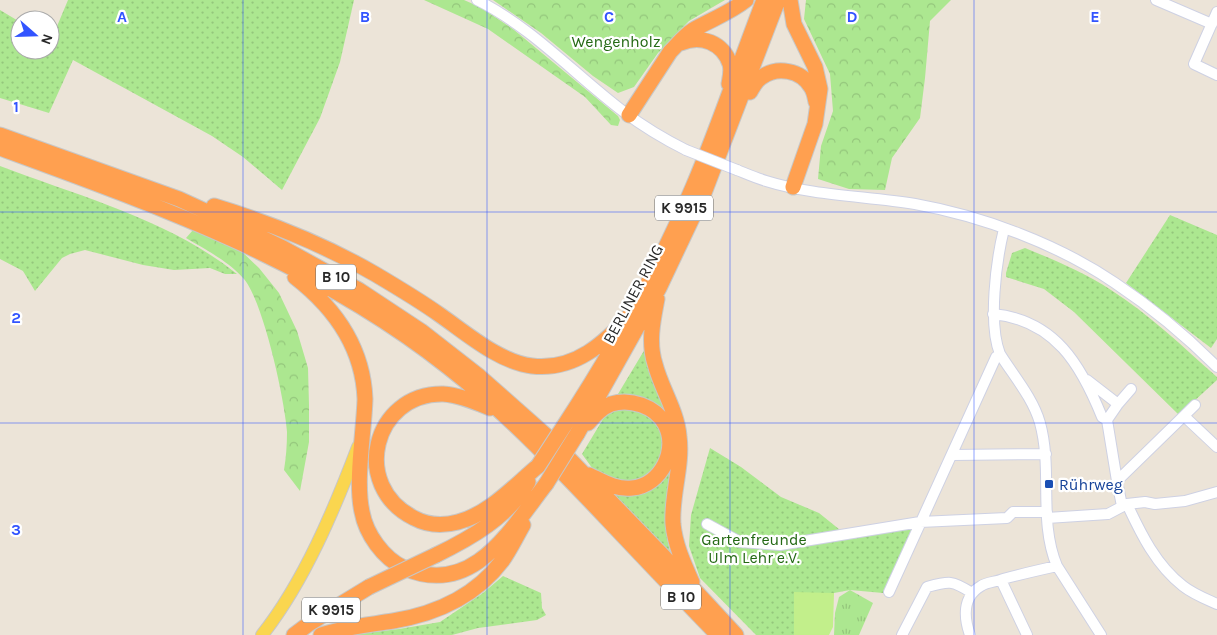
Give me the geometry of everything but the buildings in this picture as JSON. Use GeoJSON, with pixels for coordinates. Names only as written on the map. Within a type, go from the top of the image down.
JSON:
{"type":"FeatureCollection","features":[{"type":"Feature","properties":{"kind":"highway"},"geometry":{"type":"LineString","coordinates":[[628,115],[670,52],[677,45],[691,32],[746,0]]}},
{"type":"Feature","properties":{"kind":"highway","name":"BERLINER RING"},"geometry":{"type":"LineString","coordinates":[[577,434],[659,288],[704,193],[764,0]]}},
{"type":"Feature","properties":{"kind":"highway","name":"BERLINER RING"},"geometry":{"type":"LineString","coordinates":[[522,485],[538,466],[586,393],[632,314],[664,251],[778,0]]}},
{"type":"Feature","properties":{"kind":"highway"},"geometry":{"type":"LineString","coordinates":[[790,0],[794,24],[818,76],[820,88],[815,124],[794,187]]}},
{"type":"Feature","properties":{"kind":"highway"},"geometry":{"type":"LineString","coordinates":[[677,45],[690,39],[702,39],[724,51],[730,64],[734,100],[750,92],[760,78],[770,72],[781,71],[794,73],[806,81],[811,87],[818,108]]}},
{"type":"Feature","properties":{"kind":"highway","name":"B 10"},"geometry":{"type":"LineString","coordinates":[[0,135],[179,199],[283,248],[359,290],[421,330],[508,401],[549,438],[736,635]]}},
{"type":"Feature","properties":{"kind":"highway","name":"B 10"},"geometry":{"type":"LineString","coordinates":[[0,148],[155,206],[309,276],[352,300],[447,366],[501,412],[571,481],[718,635]]}},
{"type":"Feature","properties":{"kind":"highway"},"geometry":{"type":"LineString","coordinates":[[179,199],[205,203],[250,217],[334,252],[410,295],[482,344],[517,362],[531,366],[565,364],[579,359],[592,352],[632,314]]}},
{"type":"Feature","properties":{"kind":"highway"},"geometry":{"type":"LineString","coordinates":[[268,257],[312,290],[330,308],[344,326],[353,344],[364,384],[364,433],[360,495],[362,513],[367,529],[385,555],[399,566],[410,571],[432,575],[445,575],[462,571],[475,565],[488,554],[546,484]]}},
{"type":"Feature","properties":{"kind":"highway"},"geometry":{"type":"LineString","coordinates":[[659,288],[652,324],[654,362],[676,421],[680,449],[680,466],[673,524],[681,557],[697,593]]}},
{"type":"Feature","properties":{"kind":"highway"},"geometry":{"type":"LineString","coordinates":[[501,412],[457,396],[444,394],[431,395],[405,405],[395,413],[380,436],[377,448],[377,473],[380,484],[395,506],[413,517],[432,524],[459,522],[474,516],[522,485]]}},
{"type":"Feature","properties":{"kind":"highway"},"geometry":{"type":"LineString","coordinates":[[577,434],[599,411],[611,404],[624,402],[640,404],[654,412],[665,424],[669,434],[670,446],[664,466],[660,473],[643,486],[633,488],[615,487],[581,471]]}},
{"type":"Feature","properties":{"kind":"highway","name":"K 9915"},"geometry":{"type":"LineString","coordinates":[[321,635],[345,628],[418,616],[448,605],[482,582],[502,561],[510,549],[546,484],[577,434]]}},
{"type":"Feature","properties":{"kind":"highway","name":"K 9915"},"geometry":{"type":"LineString","coordinates":[[294,635],[310,623],[370,587],[465,541],[485,528],[514,501],[522,485]]}},
{"type":"Feature","properties":{"kind":"main road"},"geometry":{"type":"LineString","coordinates":[[262,635],[290,593],[326,526],[364,433]]}},
{"type":"Feature","properties":{"kind":"street"},"geometry":{"type":"LineString","coordinates":[[477,0],[530,34],[628,115],[655,134],[686,150],[765,181],[923,206],[970,217],[1056,250],[1114,282],[1159,315],[1217,367]]}},
{"type":"Feature","properties":{"kind":"street"},"geometry":{"type":"LineString","coordinates":[[1161,1],[1212,24]]}},
{"type":"Feature","properties":{"kind":"street"},"geometry":{"type":"LineString","coordinates":[[1217,12],[1194,64],[1217,75]]}},
{"type":"Feature","properties":{"kind":"street"},"geometry":{"type":"LineString","coordinates":[[1008,231],[998,265],[993,314],[994,335],[1000,354],[1034,408],[1040,422],[1046,454],[1049,542],[1057,566],[1102,635]]}},
{"type":"Feature","properties":{"kind":"street"},"geometry":{"type":"LineString","coordinates":[[993,314],[1018,318],[1041,329],[1057,342],[1069,354],[1085,377],[1102,417],[1107,420]]}},
{"type":"Feature","properties":{"kind":"street"},"geometry":{"type":"LineString","coordinates":[[889,592],[996,357],[1000,354]]}},
{"type":"Feature","properties":{"kind":"street"},"geometry":{"type":"LineString","coordinates":[[1085,377],[1118,404]]}},
{"type":"Feature","properties":{"kind":"street"},"geometry":{"type":"LineString","coordinates":[[1131,389],[1107,420],[1118,481],[1125,505],[1156,557],[1171,575],[1184,587],[1217,604]]}},
{"type":"Feature","properties":{"kind":"street"},"geometry":{"type":"LineString","coordinates":[[1118,481],[1194,405]]}},
{"type":"Feature","properties":{"kind":"street"},"geometry":{"type":"LineString","coordinates":[[1184,416],[1217,447]]}},
{"type":"Feature","properties":{"kind":"street"},"geometry":{"type":"LineString","coordinates":[[952,455],[1046,454]]}},
{"type":"Feature","properties":{"kind":"street"},"geometry":{"type":"LineString","coordinates":[[707,524],[740,542],[780,545],[920,522],[1007,518],[1013,512],[1047,515],[1108,514],[1125,505],[1145,502],[1155,504],[1185,501],[1217,492]]}},
{"type":"Feature","properties":{"kind":"street"},"geometry":{"type":"LineString","coordinates":[[970,635],[966,624],[966,605],[972,593],[982,585],[1057,566]]}},
{"type":"Feature","properties":{"kind":"street"},"geometry":{"type":"LineString","coordinates":[[1001,580],[1028,635]]}},
{"type":"Feature","properties":{"kind":"street"},"geometry":{"type":"LineString","coordinates":[[902,635],[927,587],[948,581],[960,584],[972,593]]}},
{"type":"Feature","properties":{"kind":"green space"},"geometry":{"type":"Polygon","coordinates":[[[68,0],[354,0],[340,62],[320,118],[282,190],[243,157],[212,136],[73,60],[49,113],[0,98],[0,10],[10,16],[10,60],[60,60],[60,19],[68,0]]]}},
{"type":"Feature","properties":{"kind":"green space"},"geometry":{"type":"Polygon","coordinates":[[[424,0],[464,0],[480,7],[513,29],[618,116],[620,120],[618,126],[611,125],[585,97],[488,29],[424,0]]]}},
{"type":"Feature","properties":{"kind":"green space","name":"Wengenholz"},"geometry":{"type":"Polygon","coordinates":[[[493,0],[725,0],[689,21],[658,53],[634,87],[618,93],[593,76],[541,33],[493,0]]]}},
{"type":"Feature","properties":{"kind":"green space"},"geometry":{"type":"Polygon","coordinates":[[[806,0],[951,0],[930,21],[920,118],[892,158],[885,190],[849,189],[818,179],[821,146],[833,111],[830,74],[804,19],[806,0]]]}},
{"type":"Feature","properties":{"kind":"green space"},"geometry":{"type":"Polygon","coordinates":[[[0,166],[92,199],[153,224],[182,238],[237,274],[225,274],[210,268],[174,270],[143,265],[85,250],[62,258],[35,291],[23,271],[0,259],[0,166]]]}},
{"type":"Feature","properties":{"kind":"green space"},"geometry":{"type":"Polygon","coordinates":[[[1170,215],[1217,235],[1217,339],[1211,348],[1126,283],[1170,215]]]}},
{"type":"Feature","properties":{"kind":"green space"},"geometry":{"type":"Polygon","coordinates":[[[193,230],[238,248],[259,268],[279,293],[297,331],[308,368],[309,405],[309,442],[300,491],[284,470],[287,432],[282,398],[272,351],[251,289],[231,266],[186,238],[193,230]]]}},
{"type":"Feature","properties":{"kind":"green space"},"geometry":{"type":"Polygon","coordinates":[[[1025,248],[1080,272],[1125,299],[1179,343],[1217,377],[1217,380],[1179,415],[1074,312],[1044,289],[1006,277],[1012,253],[1025,248]]]}},
{"type":"Feature","properties":{"kind":"green space"},"geometry":{"type":"Polygon","coordinates":[[[645,349],[674,427],[667,538],[671,556],[611,494],[582,454],[645,349]]]}},
{"type":"Feature","properties":{"kind":"green space","name":"Gartenfreunde Ulm Lehr e.V."},"geometry":{"type":"Polygon","coordinates":[[[710,448],[741,467],[781,497],[819,513],[850,538],[916,526],[883,593],[850,590],[834,593],[794,593],[794,635],[756,635],[700,578],[689,546],[691,515],[710,448]]]}},
{"type":"Feature","properties":{"kind":"green space"},"geometry":{"type":"Polygon","coordinates":[[[503,576],[541,593],[542,608],[546,615],[537,620],[478,628],[452,635],[350,635],[440,622],[483,593],[503,576]]]}},
{"type":"Feature","properties":{"kind":"green space"},"geometry":{"type":"Polygon","coordinates":[[[850,590],[873,603],[859,635],[834,635],[835,613],[839,597],[850,590]]]}},
{"type":"Feature","properties":{"kind":"green space"},"geometry":{"type":"Polygon","coordinates":[[[794,592],[834,593],[833,627],[829,635],[794,635],[794,592]]]}},
{"type":"Feature","properties":{"kind":"place","name":"Rührweg"},"geometry":{"type":"Point","coordinates":[1049,484]}}]}
